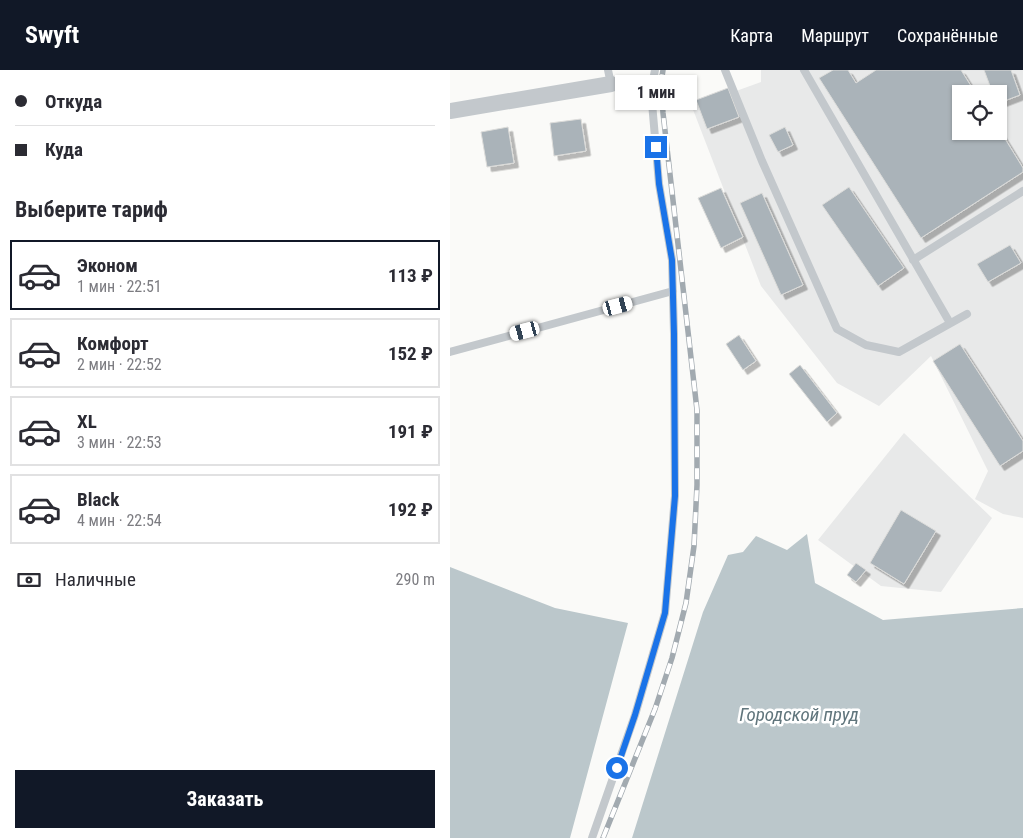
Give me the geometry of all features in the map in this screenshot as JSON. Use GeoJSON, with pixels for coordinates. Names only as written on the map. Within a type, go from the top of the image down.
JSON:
{"type":"FeatureCollection","features":[{"type":"Feature","properties":{"kind":"street"},"geometry":{"type":"LineString","coordinates":[[450,110],[610,77]]}},
{"type":"Feature","properties":{"kind":"lane"},"geometry":{"type":"LineString","coordinates":[[592,838],[635,715],[665,613],[675,496],[672,260],[659,184],[651,92],[655,70]]}},
{"type":"Feature","properties":{"kind":"lane"},"geometry":{"type":"LineString","coordinates":[[725,70],[762,161],[837,329],[866,345],[899,352],[967,314]]}},
{"type":"Feature","properties":{"kind":"lane"},"geometry":{"type":"LineString","coordinates":[[804,70],[950,323]]}},
{"type":"Feature","properties":{"kind":"lane"},"geometry":{"type":"LineString","coordinates":[[610,77],[651,92]]}},
{"type":"Feature","properties":{"kind":"lane"},"geometry":{"type":"LineString","coordinates":[[914,260],[1023,191]]}},
{"type":"Feature","properties":{"kind":"lane"},"geometry":{"type":"LineString","coordinates":[[450,352],[673,291]]}},
{"type":"Feature","properties":{"kind":"shaded area"},"geometry":{"type":"Polygon","coordinates":[[[761,70],[1023,70],[1023,518],[1003,514],[975,499],[988,471],[931,356],[879,406],[837,383],[761,286],[692,107],[761,82],[761,70]]]}},
{"type":"Feature","properties":{"kind":"shaded area"},"geometry":{"type":"Polygon","coordinates":[[[904,433],[992,518],[941,592],[881,586],[818,540],[904,433]]]}},
{"type":"Feature","properties":{"kind":"water","name":"Городской пруд"},"geometry":{"type":"Polygon","coordinates":[[[807,534],[815,583],[883,620],[1023,608],[1023,838],[632,838],[703,612],[728,555],[743,552],[756,536],[787,550],[807,534]]]}},
{"type":"Feature","properties":{"kind":"water"},"geometry":{"type":"Polygon","coordinates":[[[450,567],[555,608],[628,623],[570,838],[450,838],[450,567]]]}},
{"type":"Feature","properties":{"kind":"building"},"geometry":{"type":"Polygon","coordinates":[[[833,70],[848,70],[856,83],[876,70],[961,70],[970,85],[952,85],[952,140],[1006,140],[1023,168],[1023,172],[921,238],[819,78],[833,70]]]}},
{"type":"Feature","properties":{"kind":"building"},"geometry":{"type":"Polygon","coordinates":[[[984,70],[1011,70],[1020,95],[1007,100],[1007,85],[990,85],[984,70]]]}},
{"type":"Feature","properties":{"kind":"building"},"geometry":{"type":"Polygon","coordinates":[[[728,88],[739,117],[707,129],[696,100],[728,88]]]}},
{"type":"Feature","properties":{"kind":"building"},"geometry":{"type":"Polygon","coordinates":[[[581,119],[586,151],[554,156],[550,123],[581,119]]]}},
{"type":"Feature","properties":{"kind":"building"},"geometry":{"type":"Polygon","coordinates":[[[508,127],[514,163],[487,167],[481,132],[508,127]]]}},
{"type":"Feature","properties":{"kind":"building"},"geometry":{"type":"Polygon","coordinates":[[[785,127],[793,145],[778,152],[769,135],[785,127]]]}},
{"type":"Feature","properties":{"kind":"building"},"geometry":{"type":"Polygon","coordinates":[[[849,187],[904,268],[878,286],[822,205],[849,187]]]}},
{"type":"Feature","properties":{"kind":"building"},"geometry":{"type":"Polygon","coordinates":[[[721,188],[743,237],[721,248],[698,198],[721,188]]]}},
{"type":"Feature","properties":{"kind":"building"},"geometry":{"type":"Polygon","coordinates":[[[762,193],[803,285],[781,295],[740,203],[762,193]]]}},
{"type":"Feature","properties":{"kind":"building"},"geometry":{"type":"Polygon","coordinates":[[[1010,245],[1021,263],[988,282],[977,264],[1010,245]]]}},
{"type":"Feature","properties":{"kind":"building"},"geometry":{"type":"Polygon","coordinates":[[[739,335],[756,361],[743,370],[726,344],[739,335]]]}},
{"type":"Feature","properties":{"kind":"building"},"geometry":{"type":"Polygon","coordinates":[[[960,344],[1023,441],[1023,451],[1000,466],[933,361],[960,344]]]}},
{"type":"Feature","properties":{"kind":"building"},"geometry":{"type":"Polygon","coordinates":[[[800,365],[837,413],[827,422],[789,374],[800,365]]]}},
{"type":"Feature","properties":{"kind":"building"},"geometry":{"type":"Polygon","coordinates":[[[901,510],[936,531],[904,584],[870,563],[901,510]]]}},
{"type":"Feature","properties":{"kind":"building"},"geometry":{"type":"Polygon","coordinates":[[[856,563],[866,570],[856,582],[847,575],[856,563]]]}},
{"type":"Feature","properties":{"kind":"railway"},"geometry":{"type":"LineString","coordinates":[[603,838],[655,709],[672,658],[686,603],[694,546],[697,485],[697,410],[663,113],[661,83],[663,70]]}},
{"type":"Feature","properties":{"kind":"route"},"geometry":{"type":"LineString","coordinates":[[617,768],[635,715],[665,613],[675,496],[672,260],[659,184],[656,147]]}}]}
